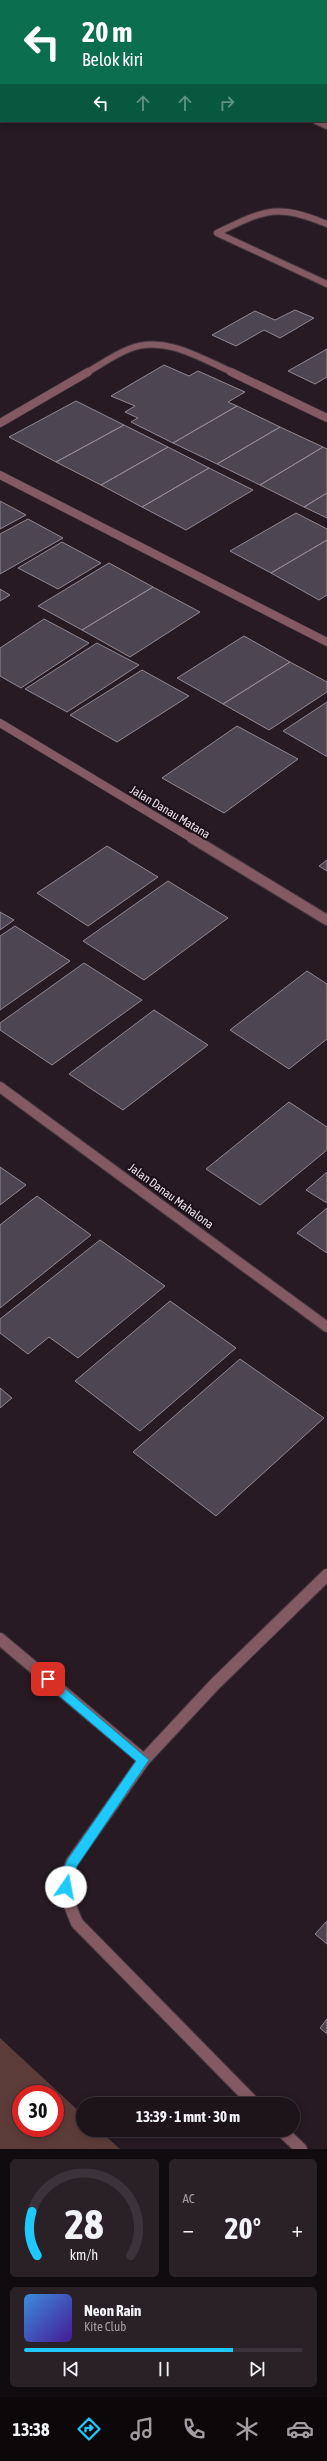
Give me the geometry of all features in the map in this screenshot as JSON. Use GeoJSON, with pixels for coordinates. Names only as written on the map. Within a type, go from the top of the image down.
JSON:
{"type":"FeatureCollection","features":[{"type":"Feature","properties":{"kind":"street"},"geometry":{"type":"LineString","coordinates":[[327,224],[295,211],[274,208],[217,233],[327,284]]}},
{"type":"Feature","properties":{"kind":"street"},"geometry":{"type":"LineString","coordinates":[[0,423],[128,349],[140,345],[155,343],[175,347],[196,355],[327,418]]}},
{"type":"Feature","properties":{"kind":"street"},"geometry":{"type":"LineString","coordinates":[[0,476],[327,642]]}},
{"type":"Feature","properties":{"kind":"street","name":"Jalan Danau Matana"},"geometry":{"type":"LineString","coordinates":[[0,723],[327,920]]}},
{"type":"Feature","properties":{"kind":"street","name":"Jalan Danau Mahalona"},"geometry":{"type":"LineString","coordinates":[[0,1087],[327,1327]]}},
{"type":"Feature","properties":{"kind":"street"},"geometry":{"type":"LineString","coordinates":[[248,2097],[175,2025],[77,1923],[66,1897],[66,1876],[72,1862],[144,1760],[215,1684],[327,1575]]}},
{"type":"Feature","properties":{"kind":"street"},"geometry":{"type":"LineString","coordinates":[[0,1639],[144,1760]]}},
{"type":"Feature","properties":{"kind":"street"},"geometry":{"type":"LineString","coordinates":[[289,2137],[301,2149]]}},
{"type":"Feature","properties":{"kind":"shaded area"},"geometry":{"type":"Polygon","coordinates":[[[0,2038],[51,2085],[12,2085],[12,2137],[64,2137],[64,2097],[76,2109],[76,2137],[107,2137],[120,2149],[0,2149],[0,2038]]]}},
{"type":"Feature","properties":{"kind":"building"},"geometry":{"type":"Polygon","coordinates":[[[295,310],[314,318],[280,338],[264,330],[236,346],[212,335],[255,311],[275,320],[295,310]]]}},
{"type":"Feature","properties":{"kind":"building"},"geometry":{"type":"Polygon","coordinates":[[[327,349],[327,377],[315,384],[288,371],[327,349]]]}},
{"type":"Feature","properties":{"kind":"building"},"geometry":{"type":"Polygon","coordinates":[[[164,365],[189,376],[198,371],[245,392],[228,402],[237,406],[173,443],[131,422],[138,418],[125,412],[135,406],[111,396],[164,365]]]}},
{"type":"Feature","properties":{"kind":"building"},"geometry":{"type":"Polygon","coordinates":[[[76,401],[124,425],[56,462],[9,437],[76,401]]]}},
{"type":"Feature","properties":{"kind":"building"},"geometry":{"type":"Polygon","coordinates":[[[237,406],[280,427],[217,464],[173,443],[237,406]]]}},
{"type":"Feature","properties":{"kind":"building"},"geometry":{"type":"Polygon","coordinates":[[[124,425],[168,447],[101,485],[56,462],[124,425]]]}},
{"type":"Feature","properties":{"kind":"building"},"geometry":{"type":"Polygon","coordinates":[[[280,427],[323,447],[260,485],[217,464],[280,427]]]}},
{"type":"Feature","properties":{"kind":"building"},"geometry":{"type":"Polygon","coordinates":[[[168,447],[209,468],[142,507],[101,485],[168,447]]]}},
{"type":"Feature","properties":{"kind":"building"},"geometry":{"type":"Polygon","coordinates":[[[323,447],[327,449],[327,493],[304,507],[260,485],[323,447]]]}},
{"type":"Feature","properties":{"kind":"building"},"geometry":{"type":"Polygon","coordinates":[[[209,468],[253,490],[186,530],[142,507],[209,468]]]}},
{"type":"Feature","properties":{"kind":"building"},"geometry":{"type":"Polygon","coordinates":[[[327,493],[327,518],[304,507],[327,493]]]}},
{"type":"Feature","properties":{"kind":"building"},"geometry":{"type":"Polygon","coordinates":[[[0,501],[26,515],[0,529],[0,501]]]}},
{"type":"Feature","properties":{"kind":"building"},"geometry":{"type":"Polygon","coordinates":[[[296,513],[327,529],[327,540],[271,573],[230,551],[296,513]]]}},
{"type":"Feature","properties":{"kind":"building"},"geometry":{"type":"Polygon","coordinates":[[[28,519],[63,538],[0,574],[0,534],[28,519]]]}},
{"type":"Feature","properties":{"kind":"building"},"geometry":{"type":"Polygon","coordinates":[[[327,540],[327,595],[319,600],[271,573],[327,540]]]}},
{"type":"Feature","properties":{"kind":"building"},"geometry":{"type":"Polygon","coordinates":[[[62,542],[101,563],[58,589],[18,568],[62,542]]]}},
{"type":"Feature","properties":{"kind":"building"},"geometry":{"type":"Polygon","coordinates":[[[109,563],[153,587],[82,630],[38,606],[109,563]]]}},
{"type":"Feature","properties":{"kind":"building"},"geometry":{"type":"Polygon","coordinates":[[[153,587],[200,612],[130,657],[82,630],[153,587]]]}},
{"type":"Feature","properties":{"kind":"building"},"geometry":{"type":"Polygon","coordinates":[[[0,589],[10,595],[0,601],[0,589]]]}},
{"type":"Feature","properties":{"kind":"building"},"geometry":{"type":"Polygon","coordinates":[[[44,619],[89,643],[21,688],[0,676],[0,648],[44,619]]]}},
{"type":"Feature","properties":{"kind":"building"},"geometry":{"type":"Polygon","coordinates":[[[244,636],[290,662],[223,704],[177,678],[244,636]]]}},
{"type":"Feature","properties":{"kind":"building"},"geometry":{"type":"Polygon","coordinates":[[[97,643],[139,665],[67,712],[25,689],[97,643]]]}},
{"type":"Feature","properties":{"kind":"building"},"geometry":{"type":"Polygon","coordinates":[[[290,662],[327,682],[327,692],[269,730],[223,704],[290,662]]]}},
{"type":"Feature","properties":{"kind":"building"},"geometry":{"type":"Polygon","coordinates":[[[142,670],[189,696],[117,742],[70,715],[142,670]]]}},
{"type":"Feature","properties":{"kind":"building"},"geometry":{"type":"Polygon","coordinates":[[[327,702],[327,756],[326,756],[283,731],[327,702]]]}},
{"type":"Feature","properties":{"kind":"building"},"geometry":{"type":"Polygon","coordinates":[[[237,726],[298,759],[224,813],[162,778],[237,726]]]}},
{"type":"Feature","properties":{"kind":"building"},"geometry":{"type":"Polygon","coordinates":[[[107,846],[158,877],[88,926],[37,893],[107,846]]]}},
{"type":"Feature","properties":{"kind":"building"},"geometry":{"type":"Polygon","coordinates":[[[327,860],[327,871],[319,866],[327,860]]]}},
{"type":"Feature","properties":{"kind":"building"},"geometry":{"type":"Polygon","coordinates":[[[168,881],[228,918],[144,980],[83,941],[168,881]]]}},
{"type":"Feature","properties":{"kind":"building"},"geometry":{"type":"Polygon","coordinates":[[[0,912],[14,920],[0,930],[0,912]]]}},
{"type":"Feature","properties":{"kind":"building"},"geometry":{"type":"Polygon","coordinates":[[[15,926],[70,961],[0,1010],[0,936],[15,926]]]}},
{"type":"Feature","properties":{"kind":"building"},"geometry":{"type":"Polygon","coordinates":[[[84,963],[142,1000],[52,1065],[0,1030],[0,1023],[84,963]]]}},
{"type":"Feature","properties":{"kind":"building"},"geometry":{"type":"Polygon","coordinates":[[[307,971],[327,984],[327,1039],[289,1069],[230,1030],[307,971]]]}},
{"type":"Feature","properties":{"kind":"building"},"geometry":{"type":"Polygon","coordinates":[[[154,1010],[208,1045],[123,1110],[69,1074],[154,1010]]]}},
{"type":"Feature","properties":{"kind":"building"},"geometry":{"type":"Polygon","coordinates":[[[289,1102],[327,1127],[327,1150],[260,1205],[206,1169],[289,1102]]]}},
{"type":"Feature","properties":{"kind":"building"},"geometry":{"type":"Polygon","coordinates":[[[0,1167],[26,1185],[0,1205],[0,1167]]]}},
{"type":"Feature","properties":{"kind":"building"},"geometry":{"type":"Polygon","coordinates":[[[327,1172],[327,1203],[306,1190],[327,1172]]]}},
{"type":"Feature","properties":{"kind":"building"},"geometry":{"type":"Polygon","coordinates":[[[37,1196],[91,1235],[0,1308],[0,1225],[37,1196]]]}},
{"type":"Feature","properties":{"kind":"building"},"geometry":{"type":"Polygon","coordinates":[[[327,1208],[327,1253],[297,1233],[327,1208]]]}},
{"type":"Feature","properties":{"kind":"building"},"geometry":{"type":"Polygon","coordinates":[[[100,1240],[165,1286],[78,1358],[49,1337],[28,1354],[0,1333],[0,1319],[100,1240]]]}},
{"type":"Feature","properties":{"kind":"building"},"geometry":{"type":"Polygon","coordinates":[[[170,1301],[236,1348],[140,1431],[75,1381],[170,1301]]]}},
{"type":"Feature","properties":{"kind":"building"},"geometry":{"type":"Polygon","coordinates":[[[240,1359],[324,1418],[216,1516],[133,1452],[240,1359]]]}},
{"type":"Feature","properties":{"kind":"building"},"geometry":{"type":"Polygon","coordinates":[[[0,1388],[12,1398],[0,1408],[0,1388]]]}},
{"type":"Feature","properties":{"kind":"building"},"geometry":{"type":"Polygon","coordinates":[[[327,1921],[327,1944],[315,1934],[327,1921]]]}},
{"type":"Feature","properties":{"kind":"building"},"geometry":{"type":"Polygon","coordinates":[[[327,2019],[327,2034],[320,2028],[327,2019]]]}},
{"type":"Feature","properties":{"kind":"route"},"geometry":{"type":"LineString","coordinates":[[48,1679],[144,1760],[72,1862],[66,1876],[66,1887]]}}]}
